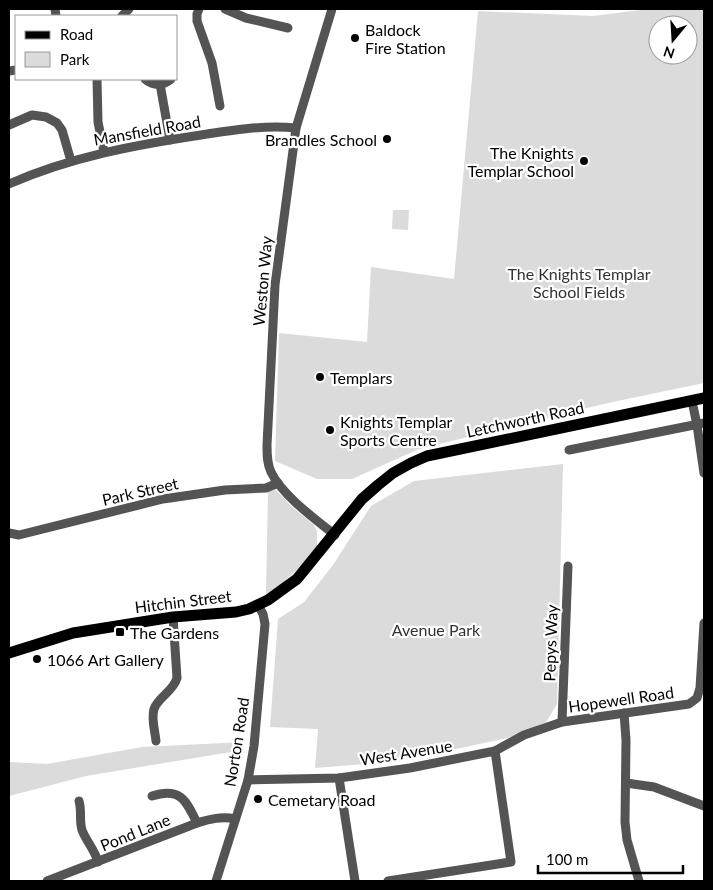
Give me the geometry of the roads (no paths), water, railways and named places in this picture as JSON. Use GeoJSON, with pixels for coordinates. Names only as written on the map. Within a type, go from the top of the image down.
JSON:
{"type":"FeatureCollection","features":[{"type":"Feature","properties":{"kind":"main road","name":"Letchworth Road"},"geometry":{"type":"LineString","coordinates":[[335,535],[362,499],[378,485],[405,466],[427,456],[704,398]]}},
{"type":"Feature","properties":{"kind":"main road","name":"Hitchin Street"},"geometry":{"type":"LineString","coordinates":[[9,653],[73,633],[174,617],[236,612],[258,605],[279,593],[298,578],[335,535]]}},
{"type":"Feature","properties":{"kind":"street"},"geometry":{"type":"LineString","coordinates":[[199,9],[197,21],[212,63],[220,106]]}},
{"type":"Feature","properties":{"kind":"street"},"geometry":{"type":"LineString","coordinates":[[226,9],[246,18],[288,28]]}},
{"type":"Feature","properties":{"kind":"street","name":"Weston Way"},"geometry":{"type":"LineString","coordinates":[[332,9],[296,128],[275,285],[268,398],[267,462],[271,473],[278,483],[303,508],[335,535]]}},
{"type":"Feature","properties":{"kind":"street"},"geometry":{"type":"LineString","coordinates":[[97,80],[98,122],[104,152]]}},
{"type":"Feature","properties":{"kind":"street"},"geometry":{"type":"LineString","coordinates":[[147,80],[153,84],[160,84],[169,80]]}},
{"type":"Feature","properties":{"kind":"street"},"geometry":{"type":"LineString","coordinates":[[160,84],[170,140]]}},
{"type":"Feature","properties":{"kind":"street"},"geometry":{"type":"LineString","coordinates":[[9,125],[32,115],[46,117],[56,123],[62,130],[70,161]]}},
{"type":"Feature","properties":{"kind":"street","name":"Mansfield Road"},"geometry":{"type":"LineString","coordinates":[[9,184],[30,174],[104,152],[170,140],[268,127],[296,128]]}},
{"type":"Feature","properties":{"kind":"street"},"geometry":{"type":"LineString","coordinates":[[692,401],[701,424],[704,473]]}},
{"type":"Feature","properties":{"kind":"street"},"geometry":{"type":"LineString","coordinates":[[569,450],[701,424]]}},
{"type":"Feature","properties":{"kind":"street","name":"Park Street"},"geometry":{"type":"LineString","coordinates":[[9,533],[19,535],[163,499],[225,490],[266,488],[278,483]]}},
{"type":"Feature","properties":{"kind":"street","name":"Pepys Way"},"geometry":{"type":"LineString","coordinates":[[562,722],[568,566]]}},
{"type":"Feature","properties":{"kind":"street","name":"Norton Road"},"geometry":{"type":"LineString","coordinates":[[216,881],[248,780],[254,746],[265,632],[264,617],[258,605]]}},
{"type":"Feature","properties":{"kind":"street"},"geometry":{"type":"LineString","coordinates":[[156,741],[153,717],[155,706],[176,684],[177,678],[174,617]]}},
{"type":"Feature","properties":{"kind":"street","name":"Hopewell Road"},"geometry":{"type":"LineString","coordinates":[[562,722],[685,705],[695,700],[700,688],[704,623]]}},
{"type":"Feature","properties":{"kind":"street"},"geometry":{"type":"LineString","coordinates":[[624,713],[626,740],[625,822],[627,840],[639,881]]}},
{"type":"Feature","properties":{"kind":"street","name":"West Avenue"},"geometry":{"type":"LineString","coordinates":[[248,780],[339,778],[410,768],[496,752],[524,735],[562,722]]}},
{"type":"Feature","properties":{"kind":"street"},"geometry":{"type":"LineString","coordinates":[[388,881],[511,862],[496,752]]}},
{"type":"Feature","properties":{"kind":"street"},"geometry":{"type":"LineString","coordinates":[[339,778],[355,881]]}},
{"type":"Feature","properties":{"kind":"street"},"geometry":{"type":"LineString","coordinates":[[626,783],[654,787],[704,806]]}},
{"type":"Feature","properties":{"kind":"street"},"geometry":{"type":"LineString","coordinates":[[152,796],[164,793],[176,795],[186,804],[198,823]]}},
{"type":"Feature","properties":{"kind":"street"},"geometry":{"type":"LineString","coordinates":[[79,801],[82,832],[96,852],[98,862]]}},
{"type":"Feature","properties":{"kind":"street","name":"Pond Lane"},"geometry":{"type":"LineString","coordinates":[[47,881],[198,823],[214,818],[235,819]]}},
{"type":"Feature","properties":{"kind":"place","name":"Baldock Fire Station"},"geometry":{"type":"Point","coordinates":[355,38]}},
{"type":"Feature","properties":{"kind":"place","name":"Brandles School"},"geometry":{"type":"Point","coordinates":[387,139]}},
{"type":"Feature","properties":{"kind":"place","name":"The Knights Templar School"},"geometry":{"type":"Point","coordinates":[584,161]}},
{"type":"Feature","properties":{"kind":"place","name":"Templars"},"geometry":{"type":"Point","coordinates":[320,377]}},
{"type":"Feature","properties":{"kind":"place","name":"Knights Templar Sports Centre"},"geometry":{"type":"Point","coordinates":[330,430]}},
{"type":"Feature","properties":{"kind":"place","name":"The Gardens"},"geometry":{"type":"Point","coordinates":[120,632]}},
{"type":"Feature","properties":{"kind":"place","name":"1066 Art Gallery"},"geometry":{"type":"Point","coordinates":[37,659]}},
{"type":"Feature","properties":{"kind":"place","name":"Cemetary Road"},"geometry":{"type":"Point","coordinates":[258,799]}},
{"type":"Feature","properties":{"kind":"park label","name":"The Knights Templar School Fields"},"geometry":{"type":"Point","coordinates":[579,282]}},
{"type":"Feature","properties":{"kind":"park label","name":"Avenue Park"},"geometry":{"type":"Point","coordinates":[436,629]}}]}
